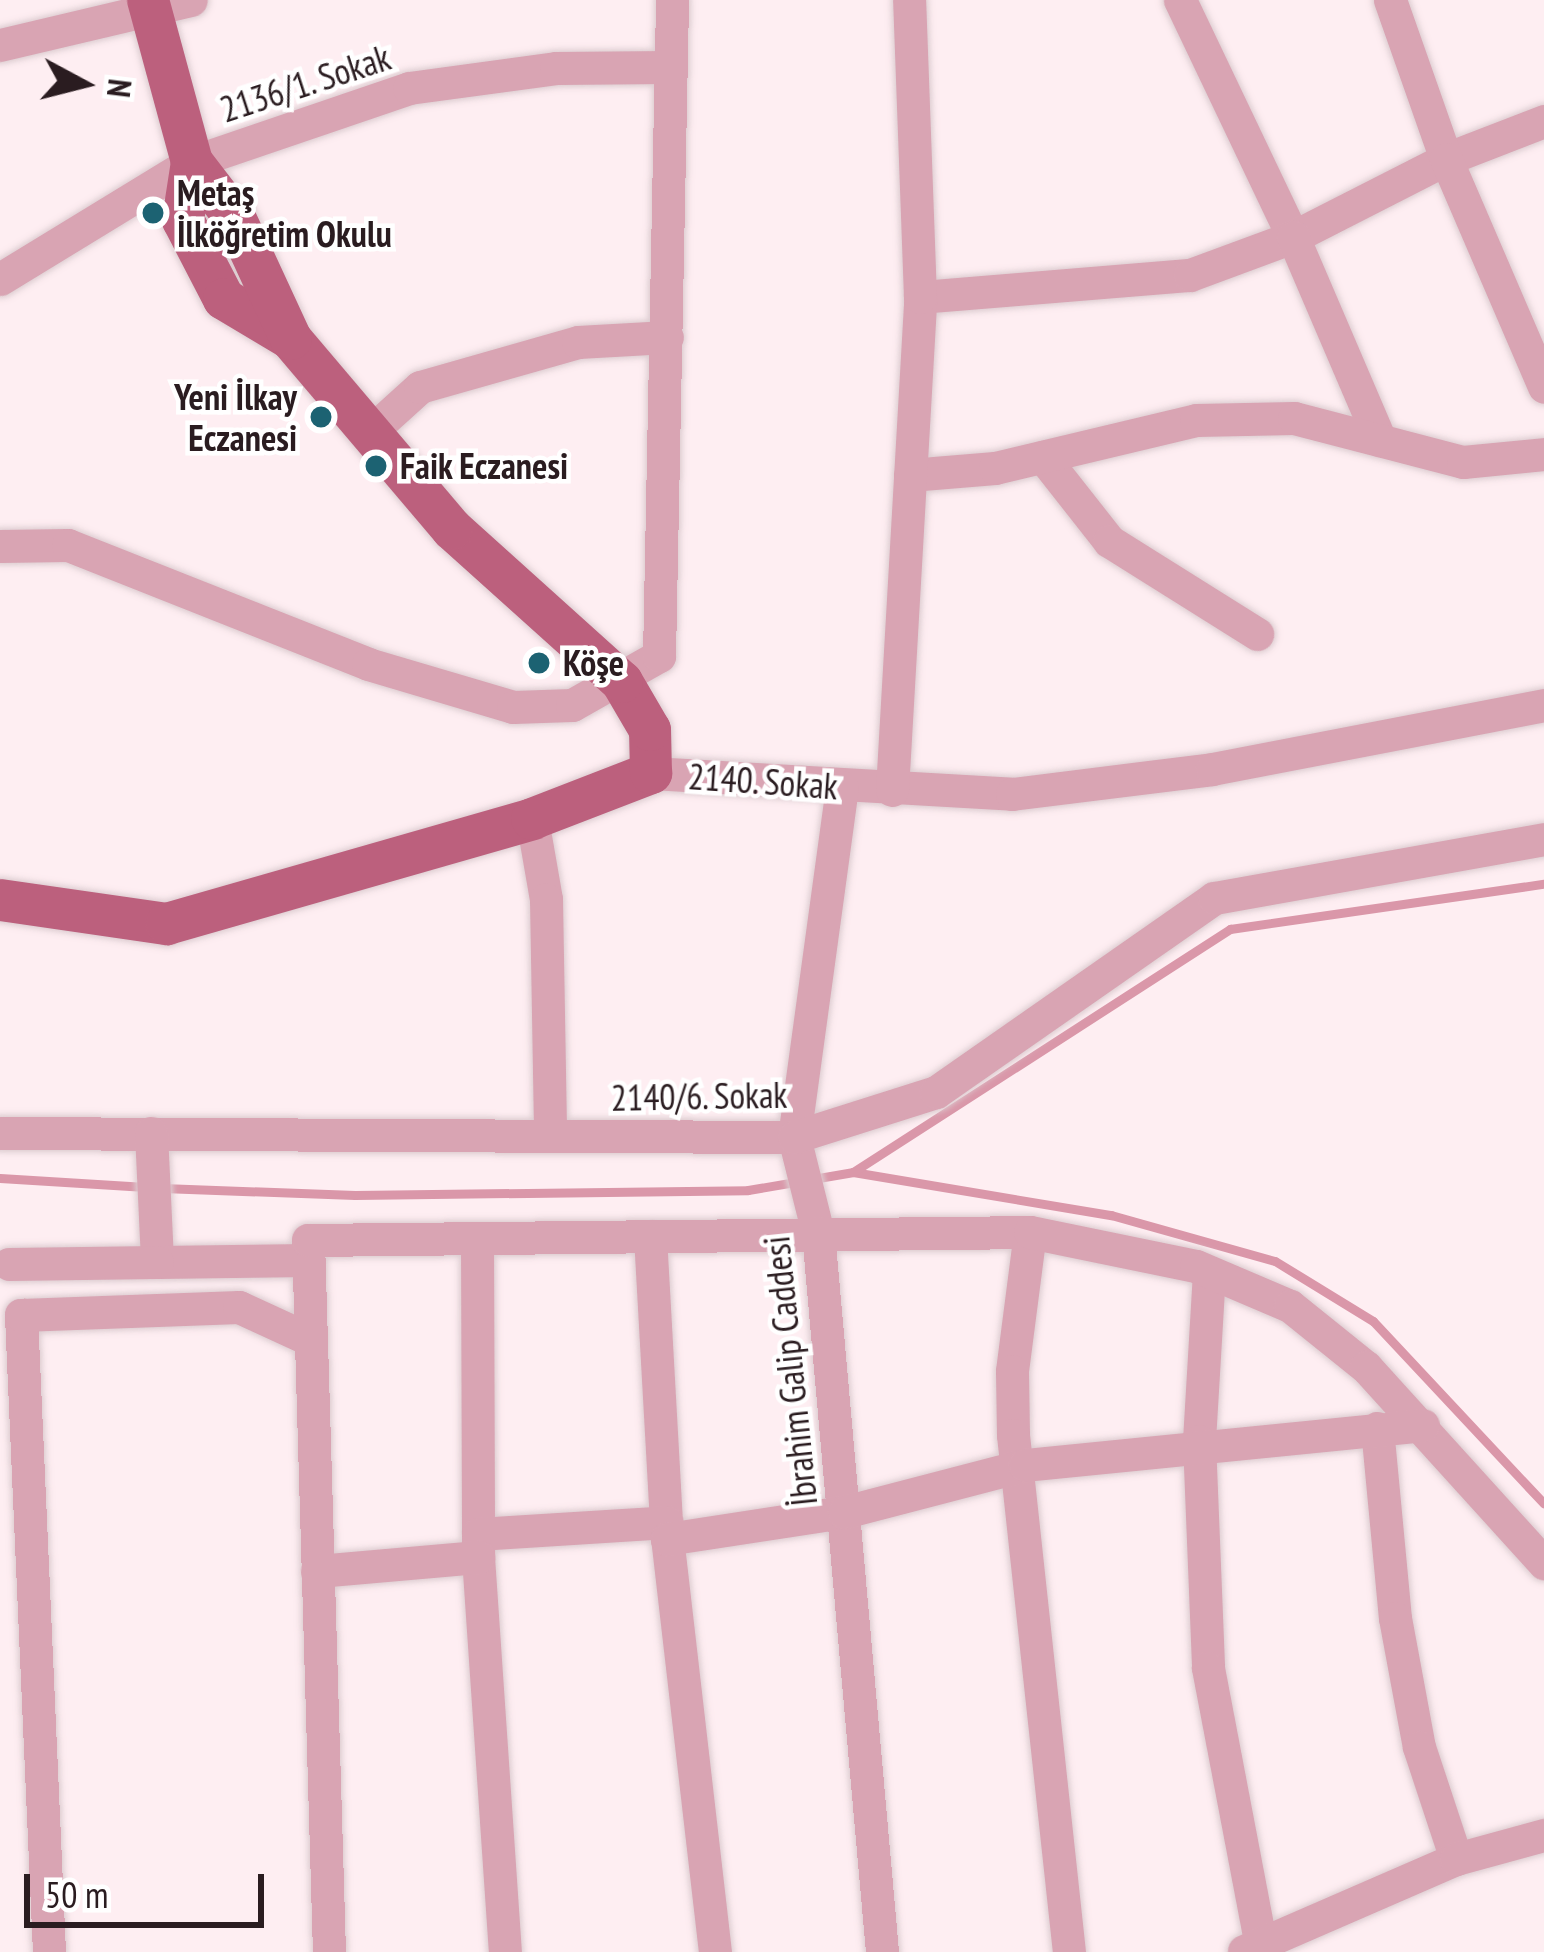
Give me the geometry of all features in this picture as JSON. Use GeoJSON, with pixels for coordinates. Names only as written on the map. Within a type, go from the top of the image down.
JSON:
{"type":"FeatureCollection","features":[{"type":"Feature","properties":{"kind":"main road"},"geometry":{"type":"LineString","coordinates":[[163,4],[192,162],[235,218],[290,339],[467,543],[622,682],[650,730],[651,773]]}},
{"type":"Feature","properties":{"kind":"main road","name":"2140. Sokak"},"geometry":{"type":"LineString","coordinates":[[0,900],[167,924],[532,819],[651,773]]}},
{"type":"Feature","properties":{"kind":"street"},"geometry":{"type":"LineString","coordinates":[[0,546],[68,545],[368,664],[513,707],[572,706],[622,682],[659,656],[673,0]]}},
{"type":"Feature","properties":{"kind":"street"},"geometry":{"type":"LineString","coordinates":[[892,790],[920,296],[909,0]]}},
{"type":"Feature","properties":{"kind":"street"},"geometry":{"type":"LineString","coordinates":[[1180,0],[1293,237],[1380,440]]}},
{"type":"Feature","properties":{"kind":"street"},"geometry":{"type":"LineString","coordinates":[[1390,0],[1447,159],[1544,387]]}},
{"type":"Feature","properties":{"kind":"street"},"geometry":{"type":"LineString","coordinates":[[0,45],[163,4]]}},
{"type":"Feature","properties":{"kind":"street","name":"2136/1. Sokak"},"geometry":{"type":"LineString","coordinates":[[0,279],[192,162],[409,88],[556,68],[668,67]]}},
{"type":"Feature","properties":{"kind":"street"},"geometry":{"type":"LineString","coordinates":[[920,296],[1190,275],[1293,237],[1447,159],[1544,121]]}},
{"type":"Feature","properties":{"kind":"street"},"geometry":{"type":"LineString","coordinates":[[368,434],[419,387],[578,342],[667,338]]}},
{"type":"Feature","properties":{"kind":"street"},"geometry":{"type":"LineString","coordinates":[[910,475],[1043,457],[1196,420],[1294,418],[1463,462],[1544,454]]}},
{"type":"Feature","properties":{"kind":"street"},"geometry":{"type":"LineString","coordinates":[[1043,457],[1109,541],[1258,634]]}},
{"type":"Feature","properties":{"kind":"street","name":"2140. Sokak"},"geometry":{"type":"LineString","coordinates":[[651,773],[1012,794],[1213,770],[1544,705]]}},
{"type":"Feature","properties":{"kind":"street","name":"İbrahim Galip Caddesi"},"geometry":{"type":"LineString","coordinates":[[842,787],[794,1137],[818,1233],[844,1512],[865,1829],[882,1952]]}},
{"type":"Feature","properties":{"kind":"street"},"geometry":{"type":"LineString","coordinates":[[532,819],[546,898],[550,1136]]}},
{"type":"Feature","properties":{"kind":"street","name":"2140/6. Sokak"},"geometry":{"type":"LineString","coordinates":[[0,1133],[794,1137],[936,1092],[1214,898],[1544,839]]}},
{"type":"Feature","properties":{"kind":"street"},"geometry":{"type":"LineString","coordinates":[[151,1133],[157,1262]]}},
{"type":"Feature","properties":{"kind":"street"},"geometry":{"type":"LineString","coordinates":[[1030,1232],[1012,1371],[1016,1467],[1069,1952]]}},
{"type":"Feature","properties":{"kind":"street"},"geometry":{"type":"LineString","coordinates":[[329,1952],[308,1240],[1030,1232],[1209,1272],[1290,1306],[1424,1425],[1544,1564]]}},
{"type":"Feature","properties":{"kind":"street"},"geometry":{"type":"LineString","coordinates":[[650,1236],[667,1531],[715,1952]]}},
{"type":"Feature","properties":{"kind":"street"},"geometry":{"type":"LineString","coordinates":[[477,1238],[478,1545],[506,1952]]}},
{"type":"Feature","properties":{"kind":"street"},"geometry":{"type":"LineString","coordinates":[[49,1952],[21,1315],[5,1263],[308,1260]]}},
{"type":"Feature","properties":{"kind":"street"},"geometry":{"type":"LineString","coordinates":[[1209,1272],[1198,1442],[1208,1668],[1255,1950],[1456,1859],[1544,1835]]}},
{"type":"Feature","properties":{"kind":"street"},"geometry":{"type":"LineString","coordinates":[[21,1315],[238,1307],[311,1340]]}},
{"type":"Feature","properties":{"kind":"street"},"geometry":{"type":"LineString","coordinates":[[317,1571],[478,1545],[844,1512],[1016,1467],[1198,1442],[1424,1425]]}},
{"type":"Feature","properties":{"kind":"street"},"geometry":{"type":"LineString","coordinates":[[1377,1428],[1395,1618],[1419,1747],[1456,1859]]}},
{"type":"Feature","properties":{"kind":"waterway"},"geometry":{"type":"LineString","coordinates":[[162,1188],[355,1195],[748,1190],[853,1172],[1230,929],[1544,884]]}},
{"type":"Feature","properties":{"kind":"waterway"},"geometry":{"type":"LineString","coordinates":[[853,1172],[1111,1215],[1275,1261],[1373,1321],[1544,1504]]}},
{"type":"Feature","properties":{"kind":"waterway"},"geometry":{"type":"LineString","coordinates":[[0,1178],[146,1187]]}},
{"type":"Feature","properties":{"kind":"place","name":"Metaş İlköğretim Okulu"},"geometry":{"type":"Point","coordinates":[153,213]}},
{"type":"Feature","properties":{"kind":"place","name":"Yeni İlkay Eczanesi"},"geometry":{"type":"Point","coordinates":[321,417]}},
{"type":"Feature","properties":{"kind":"place","name":"Faik Eczanesi"},"geometry":{"type":"Point","coordinates":[376,466]}},
{"type":"Feature","properties":{"kind":"place","name":"Köşe"},"geometry":{"type":"Point","coordinates":[539,663]}}]}
